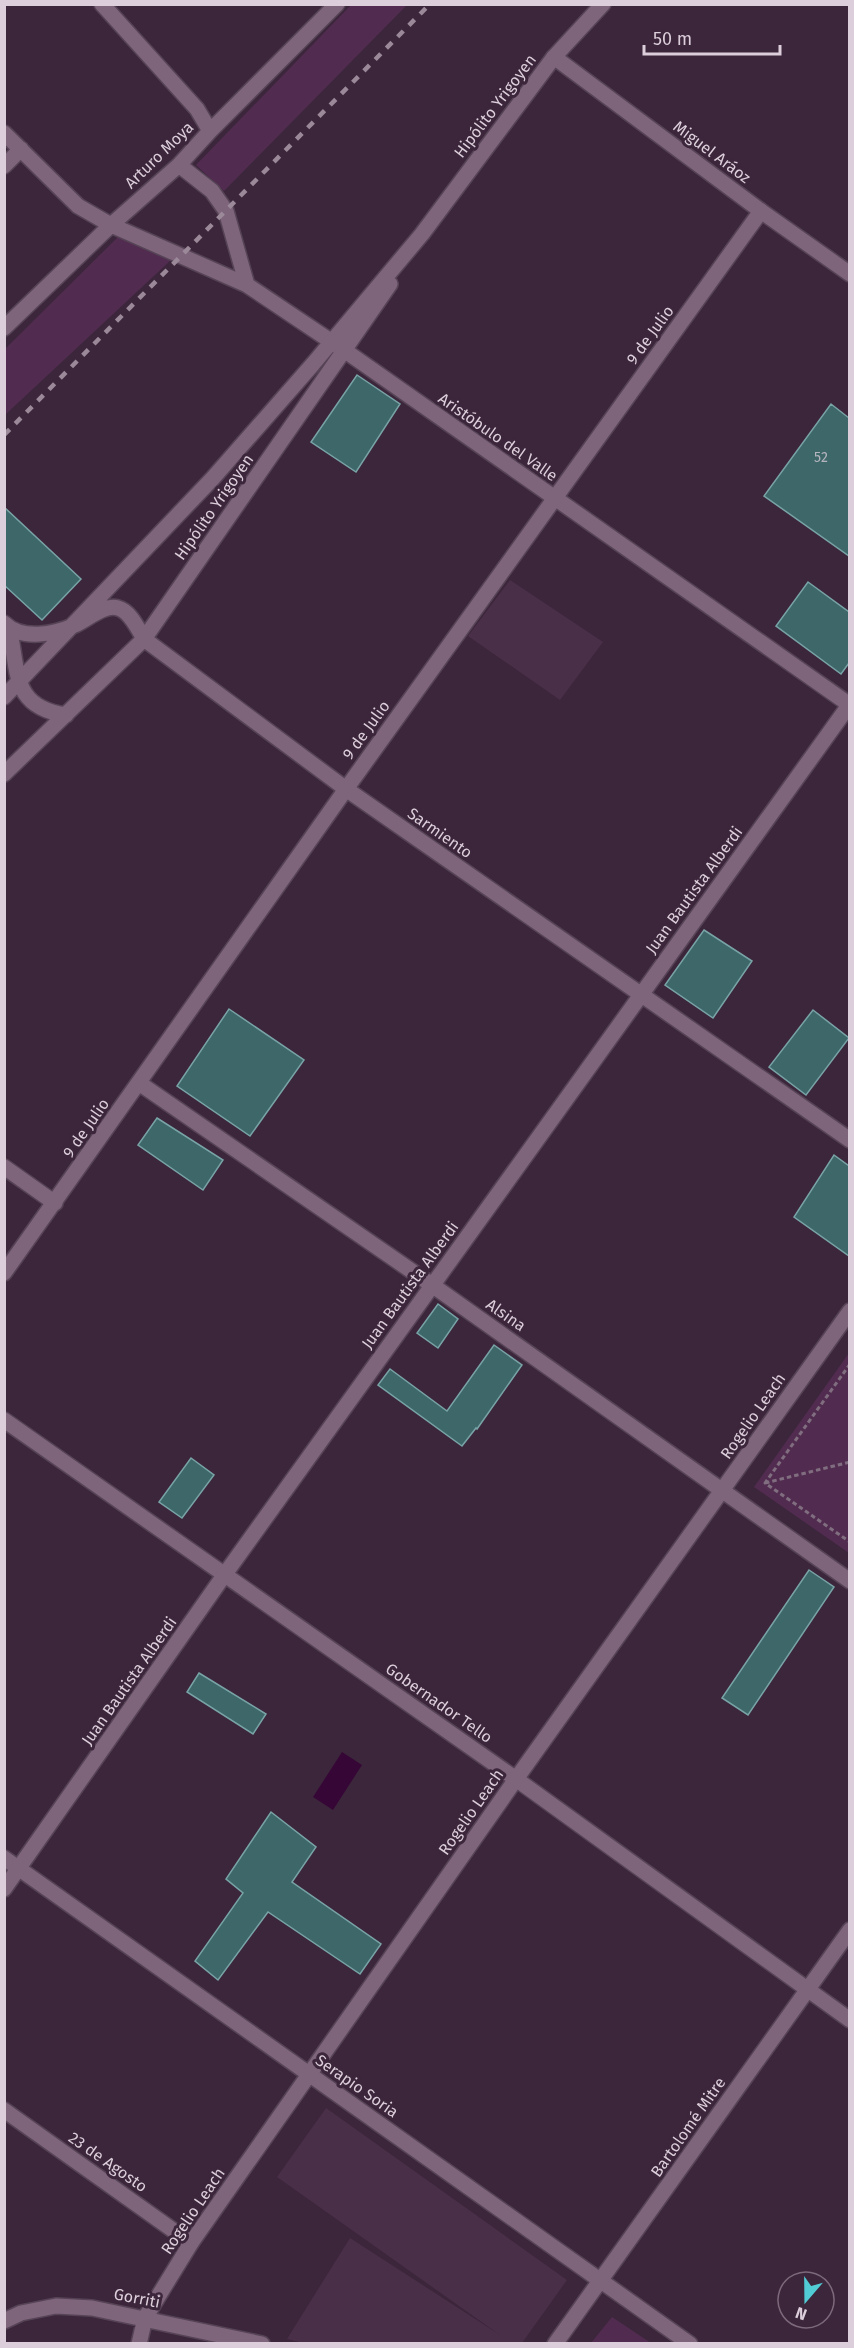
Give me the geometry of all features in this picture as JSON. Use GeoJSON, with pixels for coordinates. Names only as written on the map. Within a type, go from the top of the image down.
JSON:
{"type":"FeatureCollection","features":[{"type":"Feature","properties":{"kind":"street","name":"Arturo Moya"},"geometry":{"type":"LineString","coordinates":[[4,328],[111,225],[179,165],[210,130],[337,4]]}},
{"type":"Feature","properties":{"kind":"street","name":"Hipólito Yrigoyen"},"geometry":{"type":"LineString","coordinates":[[4,774],[144,639],[422,234],[554,57],[603,4]]}},
{"type":"Feature","properties":{"kind":"street"},"geometry":{"type":"LineString","coordinates":[[113,8],[197,109],[210,130]]}},
{"type":"Feature","properties":{"kind":"street","name":"Miguel Aráoz"},"geometry":{"type":"LineString","coordinates":[[554,57],[849,274]]}},
{"type":"Feature","properties":{"kind":"street","name":"Aristóbulo del Valle"},"geometry":{"type":"LineString","coordinates":[[4,133],[78,206],[111,225],[247,285],[344,350],[849,704]]}},
{"type":"Feature","properties":{"kind":"street"},"geometry":{"type":"LineString","coordinates":[[4,166],[21,149]]}},
{"type":"Feature","properties":{"kind":"street"},"geometry":{"type":"LineString","coordinates":[[179,165],[212,190],[226,211],[247,285]]}},
{"type":"Feature","properties":{"kind":"street","name":"9 de Julio"},"geometry":{"type":"LineString","coordinates":[[4,1273],[56,1203],[346,789],[761,211]]}},
{"type":"Feature","properties":{"kind":"street","name":"Hipólito Yrigoyen"},"geometry":{"type":"LineString","coordinates":[[4,697],[213,478],[422,234]]}},
{"type":"Feature","properties":{"kind":"street","name":"Sarmiento"},"geometry":{"type":"LineString","coordinates":[[7,626],[29,635],[47,633],[74,626],[109,607],[120,608],[128,614],[144,639],[346,789],[849,1140]]}},
{"type":"Feature","properties":{"kind":"street"},"geometry":{"type":"LineString","coordinates":[[7,626],[19,682],[25,697],[38,707],[66,715]]}},
{"type":"Feature","properties":{"kind":"street","name":"Juan Bautista Alberdi"},"geometry":{"type":"LineString","coordinates":[[4,1889],[225,1574],[849,704]]}},
{"type":"Feature","properties":{"kind":"street","name":"Alsina"},"geometry":{"type":"LineString","coordinates":[[139,1083],[432,1285],[849,1581]]}},
{"type":"Feature","properties":{"kind":"street"},"geometry":{"type":"LineString","coordinates":[[4,1167],[56,1203]]}},
{"type":"Feature","properties":{"kind":"street","name":"Rogelio Leach"},"geometry":{"type":"LineString","coordinates":[[140,2342],[146,2318],[191,2243],[516,1779],[849,1311]]}},
{"type":"Feature","properties":{"kind":"street","name":"Gobernador Tello"},"geometry":{"type":"LineString","coordinates":[[4,1420],[516,1779],[849,2020]]}},
{"type":"Feature","properties":{"kind":"street","name":"Serapio Soria"},"geometry":{"type":"LineString","coordinates":[[4,1858],[690,2343]]}},
{"type":"Feature","properties":{"kind":"street","name":"Bartolomé Mitre"},"geometry":{"type":"LineString","coordinates":[[555,2343],[601,2282],[849,1930]]}},
{"type":"Feature","properties":{"kind":"street","name":"23 de Agosto"},"geometry":{"type":"LineString","coordinates":[[4,2110],[191,2243]]}},
{"type":"Feature","properties":{"kind":"street","name":"Gorriti"},"geometry":{"type":"LineString","coordinates":[[4,2321],[21,2313],[56,2306],[92,2308],[262,2343]]}},
{"type":"Feature","properties":{"kind":"path"},"geometry":{"type":"LineString","coordinates":[[765,1483],[849,1364]]}},
{"type":"Feature","properties":{"kind":"path"},"geometry":{"type":"LineString","coordinates":[[765,1483],[849,1462]]}},
{"type":"Feature","properties":{"kind":"path"},"geometry":{"type":"LineString","coordinates":[[765,1483],[849,1542]]}},
{"type":"Feature","properties":{"kind":"shaded area"},"geometry":{"type":"Polygon","coordinates":[[[351,5],[407,5],[224,191],[196,165],[351,5]]]}},
{"type":"Feature","properties":{"kind":"shaded area"},"geometry":{"type":"Polygon","coordinates":[[[120,235],[171,260],[5,415],[5,349],[120,235]]]}},
{"type":"Feature","properties":{"kind":"shaded area"},"geometry":{"type":"Polygon","coordinates":[[[510,580],[603,642],[560,700],[468,636],[510,580]]]}},
{"type":"Feature","properties":{"kind":"shaded area"},"geometry":{"type":"Polygon","coordinates":[[[849,1353],[849,1553],[754,1487],[849,1353]]]}},
{"type":"Feature","properties":{"kind":"shaded area"},"geometry":{"type":"Polygon","coordinates":[[[342,1752],[362,1765],[333,1810],[313,1797],[342,1752]]]}},
{"type":"Feature","properties":{"kind":"shaded area"},"geometry":{"type":"Polygon","coordinates":[[[326,2108],[567,2280],[522,2343],[307,2344],[287,2339],[350,2238],[500,2335],[277,2177],[326,2108]]]}},
{"type":"Feature","properties":{"kind":"shaded area"},"geometry":{"type":"Polygon","coordinates":[[[612,2317],[651,2343],[591,2343],[612,2317]]]}},
{"type":"Feature","properties":{"kind":"building"},"geometry":{"type":"Polygon","coordinates":[[[357,375],[400,404],[356,472],[311,442],[357,375]]]}},
{"type":"Feature","properties":{"kind":"building"},"geometry":{"type":"Polygon","coordinates":[[[831,404],[849,418],[849,556],[764,496],[831,404]]]}},
{"type":"Feature","properties":{"kind":"building"},"geometry":{"type":"Polygon","coordinates":[[[4,507],[81,579],[42,620],[4,585],[4,507]]]}},
{"type":"Feature","properties":{"kind":"building"},"geometry":{"type":"Polygon","coordinates":[[[808,582],[849,612],[849,663],[841,674],[776,626],[808,582]]]}},
{"type":"Feature","properties":{"kind":"building"},"geometry":{"type":"Polygon","coordinates":[[[704,930],[752,961],[713,1018],[665,985],[704,930]]]}},
{"type":"Feature","properties":{"kind":"building"},"geometry":{"type":"Polygon","coordinates":[[[229,1009],[304,1060],[250,1136],[177,1086],[229,1009]]]}},
{"type":"Feature","properties":{"kind":"building"},"geometry":{"type":"Polygon","coordinates":[[[813,1010],[849,1038],[806,1095],[769,1067],[813,1010]]]}},
{"type":"Feature","properties":{"kind":"building"},"geometry":{"type":"Polygon","coordinates":[[[157,1118],[223,1160],[203,1190],[138,1145],[157,1118]]]}},
{"type":"Feature","properties":{"kind":"building"},"geometry":{"type":"Polygon","coordinates":[[[834,1155],[849,1166],[849,1256],[794,1217],[834,1155]]]}},
{"type":"Feature","properties":{"kind":"building"},"geometry":{"type":"Polygon","coordinates":[[[438,1304],[458,1319],[438,1348],[417,1333],[438,1304]]]}},
{"type":"Feature","properties":{"kind":"building"},"geometry":{"type":"Polygon","coordinates":[[[494,1345],[522,1365],[477,1429],[462,1446],[378,1385],[390,1369],[447,1411],[494,1345]]]}},
{"type":"Feature","properties":{"kind":"building"},"geometry":{"type":"Polygon","coordinates":[[[191,1458],[214,1475],[182,1518],[159,1502],[191,1458]]]}},
{"type":"Feature","properties":{"kind":"building"},"geometry":{"type":"Polygon","coordinates":[[[809,1570],[834,1587],[748,1715],[722,1698],[809,1570]]]}},
{"type":"Feature","properties":{"kind":"building"},"geometry":{"type":"Polygon","coordinates":[[[199,1673],[266,1714],[253,1734],[187,1692],[199,1673]]]}},
{"type":"Feature","properties":{"kind":"building"},"geometry":{"type":"Polygon","coordinates":[[[271,1812],[316,1847],[292,1882],[381,1944],[360,1974],[268,1912],[218,1980],[195,1961],[243,1893],[226,1879],[271,1812]]]}},
{"type":"Feature","properties":{"kind":"railway"},"geometry":{"type":"LineString","coordinates":[[4,435],[430,4]]}}]}
